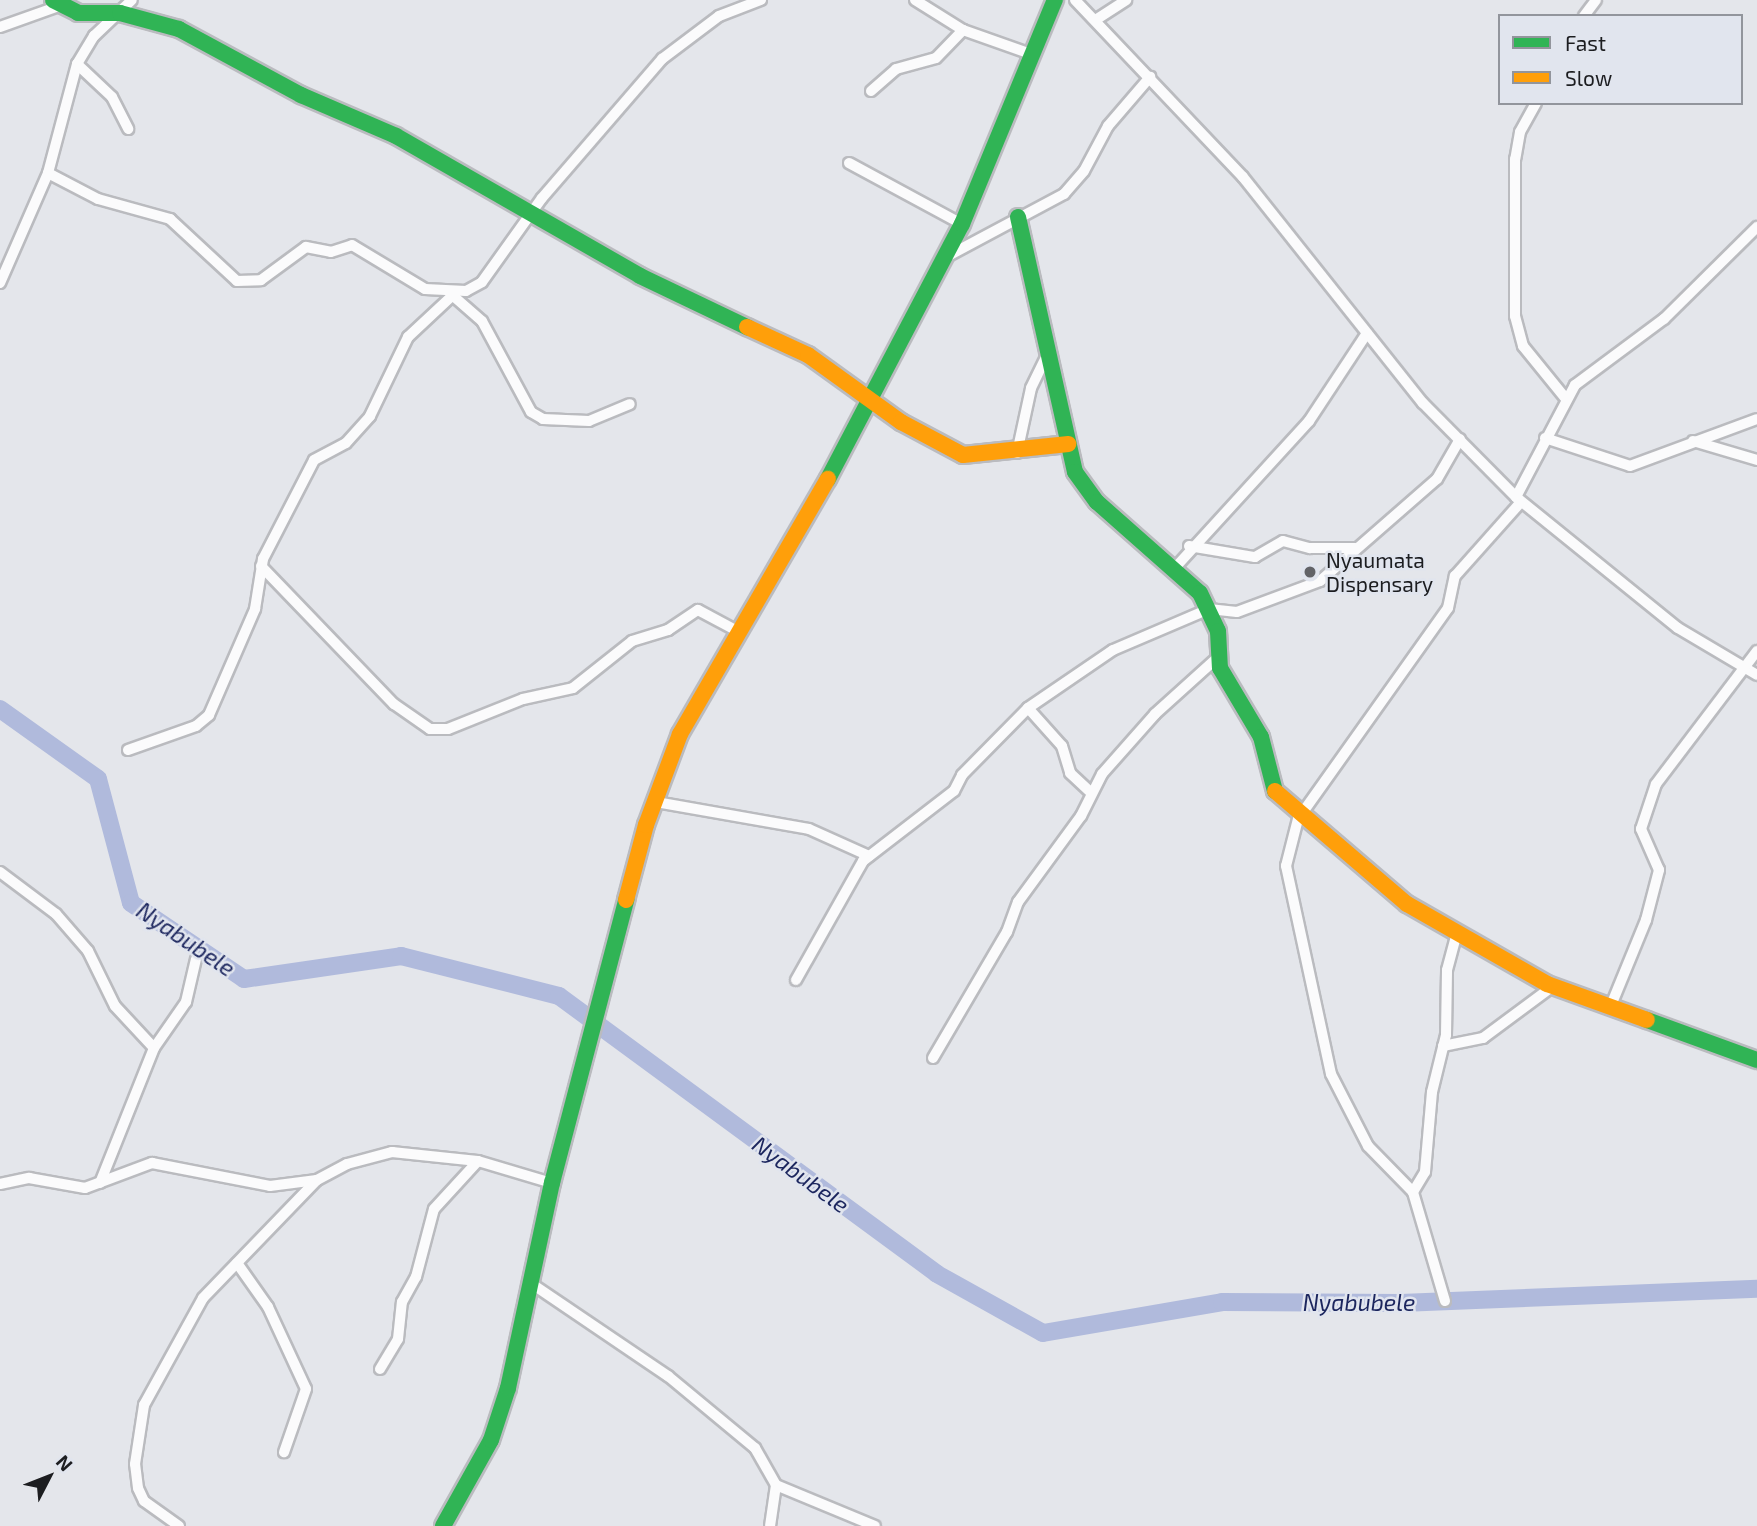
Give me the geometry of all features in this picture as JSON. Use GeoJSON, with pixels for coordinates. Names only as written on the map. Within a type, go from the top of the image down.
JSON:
{"type":"FeatureCollection","features":[{"type":"Feature","properties":{"kind":"street"},"geometry":{"type":"LineString","coordinates":[[0,282],[48,173],[77,64],[94,36],[132,0]]}},
{"type":"Feature","properties":{"kind":"street"},"geometry":{"type":"LineString","coordinates":[[128,750],[196,726],[209,715],[255,609],[261,566],[314,460],[349,440],[370,416],[408,337],[452,295],[482,282],[530,216],[662,59],[719,16],[761,0]]}},
{"type":"Feature","properties":{"kind":"street"},"geometry":{"type":"LineString","coordinates":[[915,0],[963,30],[1034,55]]}},
{"type":"Feature","properties":{"kind":"street"},"geometry":{"type":"LineString","coordinates":[[443,1526],[491,1440],[552,1183],[584,1063],[656,802],[680,734],[874,399],[962,223],[995,135],[1034,55],[1055,0]]}},
{"type":"Feature","properties":{"kind":"street"},"geometry":{"type":"LineString","coordinates":[[1075,0],[1097,19],[1243,177],[1367,333],[1460,439],[1518,499],[1678,628],[1757,675]]}},
{"type":"Feature","properties":{"kind":"street"},"geometry":{"type":"LineString","coordinates":[[1097,19],[1126,0]]}},
{"type":"Feature","properties":{"kind":"street"},"geometry":{"type":"LineString","coordinates":[[0,27],[56,3],[78,13],[120,13],[197,38],[301,95],[403,140],[530,216],[700,308],[808,355],[916,431],[963,455],[1017,453],[1068,444]]}},
{"type":"Feature","properties":{"kind":"street"},"geometry":{"type":"LineString","coordinates":[[871,91],[896,69],[936,58],[963,30]]}},
{"type":"Feature","properties":{"kind":"street"},"geometry":{"type":"LineString","coordinates":[[77,64],[112,97],[128,129]]}},
{"type":"Feature","properties":{"kind":"street"},"geometry":{"type":"LineString","coordinates":[[945,257],[1018,217],[1043,208],[1078,180],[1108,126],[1150,77]]}},
{"type":"Feature","properties":{"kind":"street"},"geometry":{"type":"LineString","coordinates":[[1535,105],[1520,132],[1515,159],[1515,316],[1523,346],[1566,399]]}},
{"type":"Feature","properties":{"kind":"street"},"geometry":{"type":"LineString","coordinates":[[849,163],[962,223]]}},
{"type":"Feature","properties":{"kind":"street"},"geometry":{"type":"LineString","coordinates":[[48,173],[98,199],[170,219],[237,281],[261,280],[306,247],[327,252],[350,245],[425,289],[452,295],[482,321],[531,412],[543,419],[589,421],[630,404]]}},
{"type":"Feature","properties":{"kind":"street"},"geometry":{"type":"LineString","coordinates":[[1018,217],[1051,348],[1068,444],[1085,489],[1189,582],[1209,609],[1218,631],[1217,658],[1261,737],[1277,797],[1298,819],[1390,892],[1552,987],[1612,1003],[1757,1059]]}},
{"type":"Feature","properties":{"kind":"street"},"geometry":{"type":"LineString","coordinates":[[1445,1301],[1413,1192],[1368,1146],[1331,1074],[1286,877],[1298,819],[1448,608],[1459,569],[1518,499],[1545,438],[1566,399],[1581,379],[1664,319],[1757,227]]}},
{"type":"Feature","properties":{"kind":"street"},"geometry":{"type":"LineString","coordinates":[[1173,570],[1189,546],[1309,421],[1367,333]]}},
{"type":"Feature","properties":{"kind":"street"},"geometry":{"type":"LineString","coordinates":[[1017,453],[1031,388],[1051,348]]}},
{"type":"Feature","properties":{"kind":"street"},"geometry":{"type":"LineString","coordinates":[[1545,438],[1630,466],[1693,440],[1757,419]]}},
{"type":"Feature","properties":{"kind":"street"},"geometry":{"type":"LineString","coordinates":[[796,980],[846,884],[869,856],[954,790],[962,775],[1028,708],[1113,650],[1209,609],[1237,612],[1308,588],[1437,480],[1460,439]]}},
{"type":"Feature","properties":{"kind":"street"},"geometry":{"type":"LineString","coordinates":[[1693,440],[1757,460]]}},
{"type":"Feature","properties":{"kind":"street"},"geometry":{"type":"LineString","coordinates":[[1189,546],[1255,557],[1283,541],[1310,548],[1355,548]]}},
{"type":"Feature","properties":{"kind":"street"},"geometry":{"type":"LineString","coordinates":[[261,566],[394,704],[430,729],[448,729],[530,697],[573,688],[632,641],[668,630],[698,610],[739,632]]}},
{"type":"Feature","properties":{"kind":"street"},"geometry":{"type":"LineString","coordinates":[[1612,1003],[1646,920],[1659,870],[1641,829],[1656,784],[1696,725],[1747,669],[1757,651]]}},
{"type":"Feature","properties":{"kind":"street"},"geometry":{"type":"LineString","coordinates":[[933,1058],[1007,932],[1018,902],[1081,816],[1089,791],[1155,714],[1217,658]]}},
{"type":"Feature","properties":{"kind":"street"},"geometry":{"type":"LineString","coordinates":[[1028,708],[1062,746],[1070,773],[1089,791]]}},
{"type":"Feature","properties":{"kind":"street"},"geometry":{"type":"LineString","coordinates":[[656,802],[809,829],[869,856]]}},
{"type":"Feature","properties":{"kind":"street"},"geometry":{"type":"LineString","coordinates":[[0,872],[57,914],[88,951],[115,1006],[153,1048]]}},
{"type":"Feature","properties":{"kind":"street"},"geometry":{"type":"LineString","coordinates":[[1413,1192],[1424,1175],[1432,1092],[1443,1046],[1447,970],[1457,932]]}},
{"type":"Feature","properties":{"kind":"street"},"geometry":{"type":"LineString","coordinates":[[100,1183],[153,1048],[186,1002],[196,959]]}},
{"type":"Feature","properties":{"kind":"street"},"geometry":{"type":"LineString","coordinates":[[1443,1046],[1483,1038],[1552,987]]}},
{"type":"Feature","properties":{"kind":"street"},"geometry":{"type":"LineString","coordinates":[[179,1526],[144,1501],[138,1488],[135,1464],[142,1413],[203,1298],[317,1180],[346,1164],[393,1152],[478,1161],[552,1183]]}},
{"type":"Feature","properties":{"kind":"street"},"geometry":{"type":"LineString","coordinates":[[380,1369],[398,1339],[402,1302],[416,1277],[434,1209],[478,1161]]}},
{"type":"Feature","properties":{"kind":"street"},"geometry":{"type":"LineString","coordinates":[[0,1184],[29,1178],[85,1188],[125,1169],[152,1163],[270,1186],[317,1180]]}},
{"type":"Feature","properties":{"kind":"street"},"geometry":{"type":"LineString","coordinates":[[237,1263],[268,1307],[306,1389],[284,1452]]}},
{"type":"Feature","properties":{"kind":"street"},"geometry":{"type":"LineString","coordinates":[[529,1282],[718,1416],[755,1448],[776,1485],[770,1526]]}},
{"type":"Feature","properties":{"kind":"street"},"geometry":{"type":"LineString","coordinates":[[776,1485],[875,1526]]}},
{"type":"Feature","properties":{"kind":"waterway","name":"Nyabubele"},"geometry":{"type":"LineString","coordinates":[[0,709],[98,779],[131,903],[244,979],[401,956],[559,996],[937,1274],[1043,1333],[1222,1302],[1401,1303],[1757,1289]]}},
{"type":"Feature","properties":{"kind":"traffic: fast"},"geometry":{"type":"LineString","coordinates":[[53,0],[78,13],[120,13],[179,29],[301,95],[396,136],[640,276],[747,327]]}},
{"type":"Feature","properties":{"kind":"traffic: fast"},"geometry":{"type":"LineString","coordinates":[[828,479],[962,224],[1055,0]]}},
{"type":"Feature","properties":{"kind":"traffic: fast"},"geometry":{"type":"LineString","coordinates":[[1018,217],[1075,472],[1097,502],[1200,593],[1218,631],[1220,668],[1261,737],[1275,791]]}},
{"type":"Feature","properties":{"kind":"traffic: fast"},"geometry":{"type":"LineString","coordinates":[[443,1526],[491,1440],[508,1388],[552,1183],[626,900]]}},
{"type":"Feature","properties":{"kind":"traffic: fast"},"geometry":{"type":"LineString","coordinates":[[1647,1020],[1757,1060]]}},
{"type":"Feature","properties":{"kind":"traffic: slow"},"geometry":{"type":"LineString","coordinates":[[747,327],[808,355],[901,422],[963,455],[1068,444]]}},
{"type":"Feature","properties":{"kind":"traffic: slow"},"geometry":{"type":"LineString","coordinates":[[626,900],[646,825],[680,734],[828,479]]}},
{"type":"Feature","properties":{"kind":"traffic: slow"},"geometry":{"type":"LineString","coordinates":[[1275,791],[1407,904],[1547,984],[1647,1020]]}},
{"type":"Feature","properties":{"kind":"place","name":"Nyaumata Dispensary"},"geometry":{"type":"Point","coordinates":[1310,572]}}]}
